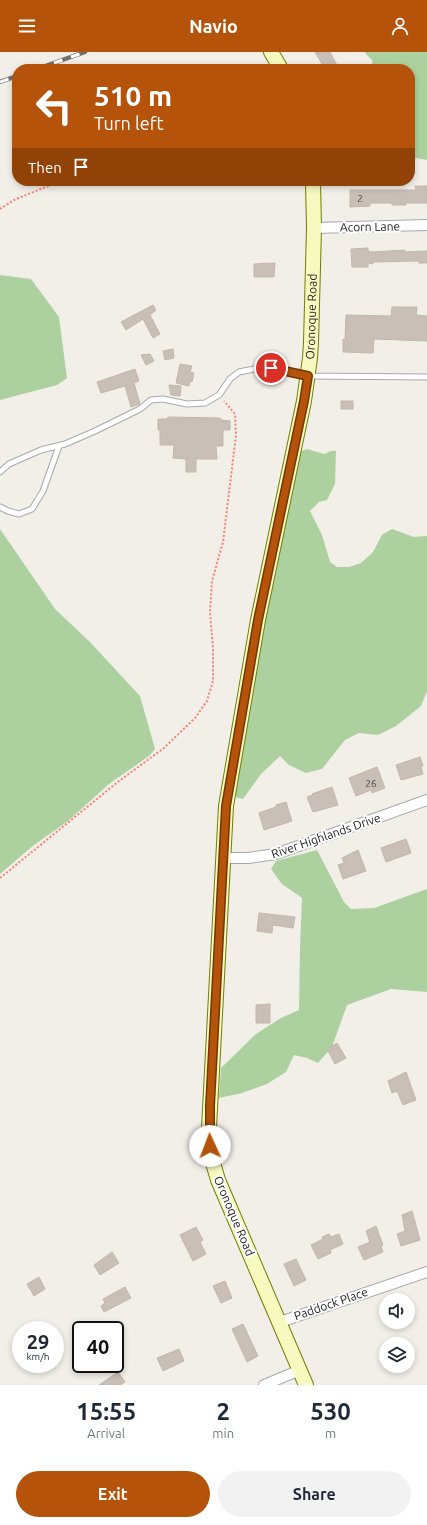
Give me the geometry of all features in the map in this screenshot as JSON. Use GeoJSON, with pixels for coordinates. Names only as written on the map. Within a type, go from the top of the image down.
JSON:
{"type":"FeatureCollection","features":[{"type":"Feature","properties":{"kind":"street"},"geometry":{"type":"LineString","coordinates":[[271,52],[278,64]]}},
{"type":"Feature","properties":{"kind":"street","name":"Oronoque Road"},"geometry":{"type":"LineString","coordinates":[[306,1385],[280,1322],[224,1196],[211,1156],[209,1128],[222,858],[226,806],[253,648],[308,376],[311,343],[314,228],[313,186]]}},
{"type":"Feature","properties":{"kind":"street","name":"Acorn Lane"},"geometry":{"type":"LineString","coordinates":[[314,228],[427,225]]}},
{"type":"Feature","properties":{"kind":"street","name":"River Highlands Drive"},"geometry":{"type":"LineString","coordinates":[[222,858],[248,858],[276,854],[427,800]]}},
{"type":"Feature","properties":{"kind":"street","name":"Paddock Place"},"geometry":{"type":"LineString","coordinates":[[280,1322],[427,1272]]}},
{"type":"Feature","properties":{"kind":"street"},"geometry":{"type":"LineString","coordinates":[[264,1385],[300,1370]]}},
{"type":"Feature","properties":{"kind":"lane"},"geometry":{"type":"LineString","coordinates":[[0,472],[9,464],[41,450],[58,446],[95,431],[134,411],[151,400],[163,399],[187,404],[205,403],[219,395],[230,379],[239,372],[259,368],[271,368],[308,376],[427,377]]}},
{"type":"Feature","properties":{"kind":"lane"},"geometry":{"type":"LineString","coordinates":[[0,507],[18,514],[32,509],[43,491],[52,468],[58,446]]}},
{"type":"Feature","properties":{"kind":"path"},"geometry":{"type":"LineString","coordinates":[[0,210],[14,200],[48,186]]}},
{"type":"Feature","properties":{"kind":"path"},"geometry":{"type":"LineString","coordinates":[[0,878],[119,781],[164,748],[195,718],[207,701],[213,681],[213,648],[210,612],[212,581],[223,542],[236,435],[235,414],[219,395]]}},
{"type":"Feature","properties":{"kind":"green space"},"geometry":{"type":"Polygon","coordinates":[[[365,52],[427,52],[427,160],[415,159],[415,64],[372,64],[372,60],[365,52]]]}},
{"type":"Feature","properties":{"kind":"green space"},"geometry":{"type":"Polygon","coordinates":[[[0,275],[31,279],[59,317],[67,378],[57,385],[0,400],[0,275]]]}},
{"type":"Feature","properties":{"kind":"green space"},"geometry":{"type":"Polygon","coordinates":[[[307,449],[324,454],[331,451],[336,451],[335,484],[327,500],[319,502],[310,511],[322,535],[330,562],[337,567],[349,567],[361,563],[373,552],[382,535],[392,529],[414,537],[427,536],[427,691],[421,706],[396,726],[378,735],[359,733],[345,740],[322,769],[306,773],[289,765],[280,756],[261,774],[243,799],[235,797],[251,691],[299,452],[307,449]]]}},
{"type":"Feature","properties":{"kind":"green space"},"geometry":{"type":"Polygon","coordinates":[[[0,529],[55,609],[90,642],[140,696],[155,749],[149,756],[109,784],[68,821],[34,845],[0,874],[0,529]]]}},
{"type":"Feature","properties":{"kind":"green space"},"geometry":{"type":"Polygon","coordinates":[[[317,850],[344,902],[351,909],[374,908],[427,889],[427,992],[391,989],[347,1005],[332,1047],[318,1063],[307,1058],[294,1055],[286,1072],[267,1084],[242,1093],[219,1098],[221,1068],[256,1034],[281,1018],[299,1010],[302,898],[282,884],[271,869],[276,861],[317,850]]]}},
{"type":"Feature","properties":{"kind":"building"},"geometry":{"type":"Polygon","coordinates":[[[315,52],[330,52],[336,64],[322,64],[315,52]]]}},
{"type":"Feature","properties":{"kind":"building"},"geometry":{"type":"Polygon","coordinates":[[[415,186],[427,186],[427,203],[405,203],[406,205],[392,205],[392,203],[370,203],[370,206],[350,207],[350,190],[416,190],[415,186]]]}},
{"type":"Feature","properties":{"kind":"building"},"geometry":{"type":"Polygon","coordinates":[[[368,248],[368,251],[373,252],[405,250],[405,252],[427,251],[427,263],[419,263],[419,261],[373,262],[373,264],[368,263],[368,267],[352,267],[351,249],[368,248]]]}},
{"type":"Feature","properties":{"kind":"building"},"geometry":{"type":"Polygon","coordinates":[[[275,263],[274,277],[254,277],[254,264],[275,263]]]}},
{"type":"Feature","properties":{"kind":"building"},"geometry":{"type":"Polygon","coordinates":[[[153,305],[156,310],[150,315],[160,334],[153,338],[143,319],[126,330],[121,322],[153,305]]]}},
{"type":"Feature","properties":{"kind":"building"},"geometry":{"type":"Polygon","coordinates":[[[392,307],[417,307],[416,315],[427,316],[427,341],[374,339],[373,353],[343,352],[346,315],[391,316],[392,307]]]}},
{"type":"Feature","properties":{"kind":"building"},"geometry":{"type":"Polygon","coordinates":[[[173,349],[174,358],[165,360],[163,351],[173,349]]]}},
{"type":"Feature","properties":{"kind":"building"},"geometry":{"type":"Polygon","coordinates":[[[150,354],[154,361],[146,365],[141,355],[150,354]]]}},
{"type":"Feature","properties":{"kind":"building"},"geometry":{"type":"Polygon","coordinates":[[[180,364],[192,366],[190,372],[194,373],[192,382],[190,381],[189,386],[176,383],[180,364]]]}},
{"type":"Feature","properties":{"kind":"building"},"geometry":{"type":"Polygon","coordinates":[[[135,369],[139,381],[134,383],[140,404],[131,407],[125,386],[101,393],[97,382],[135,369]]]}},
{"type":"Feature","properties":{"kind":"building"},"geometry":{"type":"Polygon","coordinates":[[[169,385],[181,386],[180,396],[171,395],[169,385]]]}},
{"type":"Feature","properties":{"kind":"building"},"geometry":{"type":"Polygon","coordinates":[[[341,401],[353,401],[353,409],[341,409],[341,401]]]}},
{"type":"Feature","properties":{"kind":"building"},"geometry":{"type":"Polygon","coordinates":[[[168,417],[220,418],[221,420],[230,421],[230,430],[223,430],[223,446],[216,446],[217,459],[196,459],[196,472],[186,472],[186,459],[173,458],[174,445],[160,445],[158,419],[167,419],[168,417]]]}},
{"type":"Feature","properties":{"kind":"building"},"geometry":{"type":"Polygon","coordinates":[[[420,757],[423,766],[421,767],[423,774],[401,780],[396,765],[420,757]]]}},
{"type":"Feature","properties":{"kind":"building"},"geometry":{"type":"Polygon","coordinates":[[[377,767],[385,788],[372,793],[371,790],[356,796],[349,778],[377,767]]]}},
{"type":"Feature","properties":{"kind":"building"},"geometry":{"type":"Polygon","coordinates":[[[332,787],[338,805],[313,812],[307,797],[332,787]]]}},
{"type":"Feature","properties":{"kind":"building"},"geometry":{"type":"Polygon","coordinates":[[[286,802],[292,821],[264,830],[259,813],[286,802]]]}},
{"type":"Feature","properties":{"kind":"building"},"geometry":{"type":"Polygon","coordinates":[[[406,839],[411,853],[386,862],[381,848],[406,839]]]}},
{"type":"Feature","properties":{"kind":"building"},"geometry":{"type":"Polygon","coordinates":[[[358,850],[366,871],[343,879],[338,865],[344,863],[342,858],[358,850]]]}},
{"type":"Feature","properties":{"kind":"building"},"geometry":{"type":"Polygon","coordinates":[[[259,913],[295,917],[293,928],[273,925],[272,933],[257,931],[259,913]]]}},
{"type":"Feature","properties":{"kind":"building"},"geometry":{"type":"Polygon","coordinates":[[[270,1004],[270,1023],[256,1023],[256,1005],[270,1004]]]}},
{"type":"Feature","properties":{"kind":"building"},"geometry":{"type":"Polygon","coordinates":[[[337,1043],[346,1058],[335,1064],[327,1049],[337,1043]]]}},
{"type":"Feature","properties":{"kind":"building"},"geometry":{"type":"Polygon","coordinates":[[[406,1072],[416,1100],[403,1105],[397,1091],[392,1093],[388,1081],[406,1072]]]}},
{"type":"Feature","properties":{"kind":"building"},"geometry":{"type":"Polygon","coordinates":[[[412,1211],[420,1240],[401,1246],[397,1234],[405,1231],[402,1215],[412,1211]]]}},
{"type":"Feature","properties":{"kind":"building"},"geometry":{"type":"Polygon","coordinates":[[[376,1226],[383,1245],[381,1246],[383,1252],[364,1260],[358,1247],[370,1242],[366,1231],[376,1226]]]}},
{"type":"Feature","properties":{"kind":"building"},"geometry":{"type":"Polygon","coordinates":[[[196,1227],[203,1240],[200,1242],[206,1254],[193,1261],[180,1235],[196,1227]]]}},
{"type":"Feature","properties":{"kind":"building"},"geometry":{"type":"Polygon","coordinates":[[[329,1234],[331,1237],[339,1234],[343,1244],[330,1250],[331,1253],[318,1259],[311,1245],[329,1234]]]}},
{"type":"Feature","properties":{"kind":"building"},"geometry":{"type":"Polygon","coordinates":[[[112,1252],[119,1263],[100,1275],[94,1265],[112,1252]]]}},
{"type":"Feature","properties":{"kind":"building"},"geometry":{"type":"Polygon","coordinates":[[[296,1259],[306,1280],[294,1286],[284,1264],[296,1259]]]}},
{"type":"Feature","properties":{"kind":"building"},"geometry":{"type":"Polygon","coordinates":[[[39,1277],[45,1289],[34,1296],[27,1284],[39,1277]]]}},
{"type":"Feature","properties":{"kind":"building"},"geometry":{"type":"Polygon","coordinates":[[[225,1281],[232,1298],[221,1303],[213,1286],[225,1281]]]}},
{"type":"Feature","properties":{"kind":"building"},"geometry":{"type":"Polygon","coordinates":[[[125,1287],[131,1298],[104,1312],[101,1306],[105,1303],[103,1299],[125,1287]]]}},
{"type":"Feature","properties":{"kind":"building"},"geometry":{"type":"Polygon","coordinates":[[[243,1324],[258,1356],[247,1362],[232,1329],[243,1324]]]}},
{"type":"Feature","properties":{"kind":"building"},"geometry":{"type":"Polygon","coordinates":[[[179,1349],[184,1361],[163,1371],[157,1358],[179,1349]]]}},
{"type":"Feature","properties":{"kind":"building"},"geometry":{"type":"Polygon","coordinates":[[[117,1373],[119,1373],[125,1382],[120,1385],[99,1385],[117,1373]]]}},
{"type":"Feature","properties":{"kind":"railway"},"geometry":{"type":"LineString","coordinates":[[51,64],[85,52]]}},
{"type":"Feature","properties":{"kind":"railway"},"geometry":{"type":"LineString","coordinates":[[0,82],[12,78]]}},
{"type":"Feature","properties":{"kind":"route"},"geometry":{"type":"LineString","coordinates":[[210,1146],[210,1106],[222,858],[226,806],[258,620],[308,376],[282,369],[271,368]]}}]}
